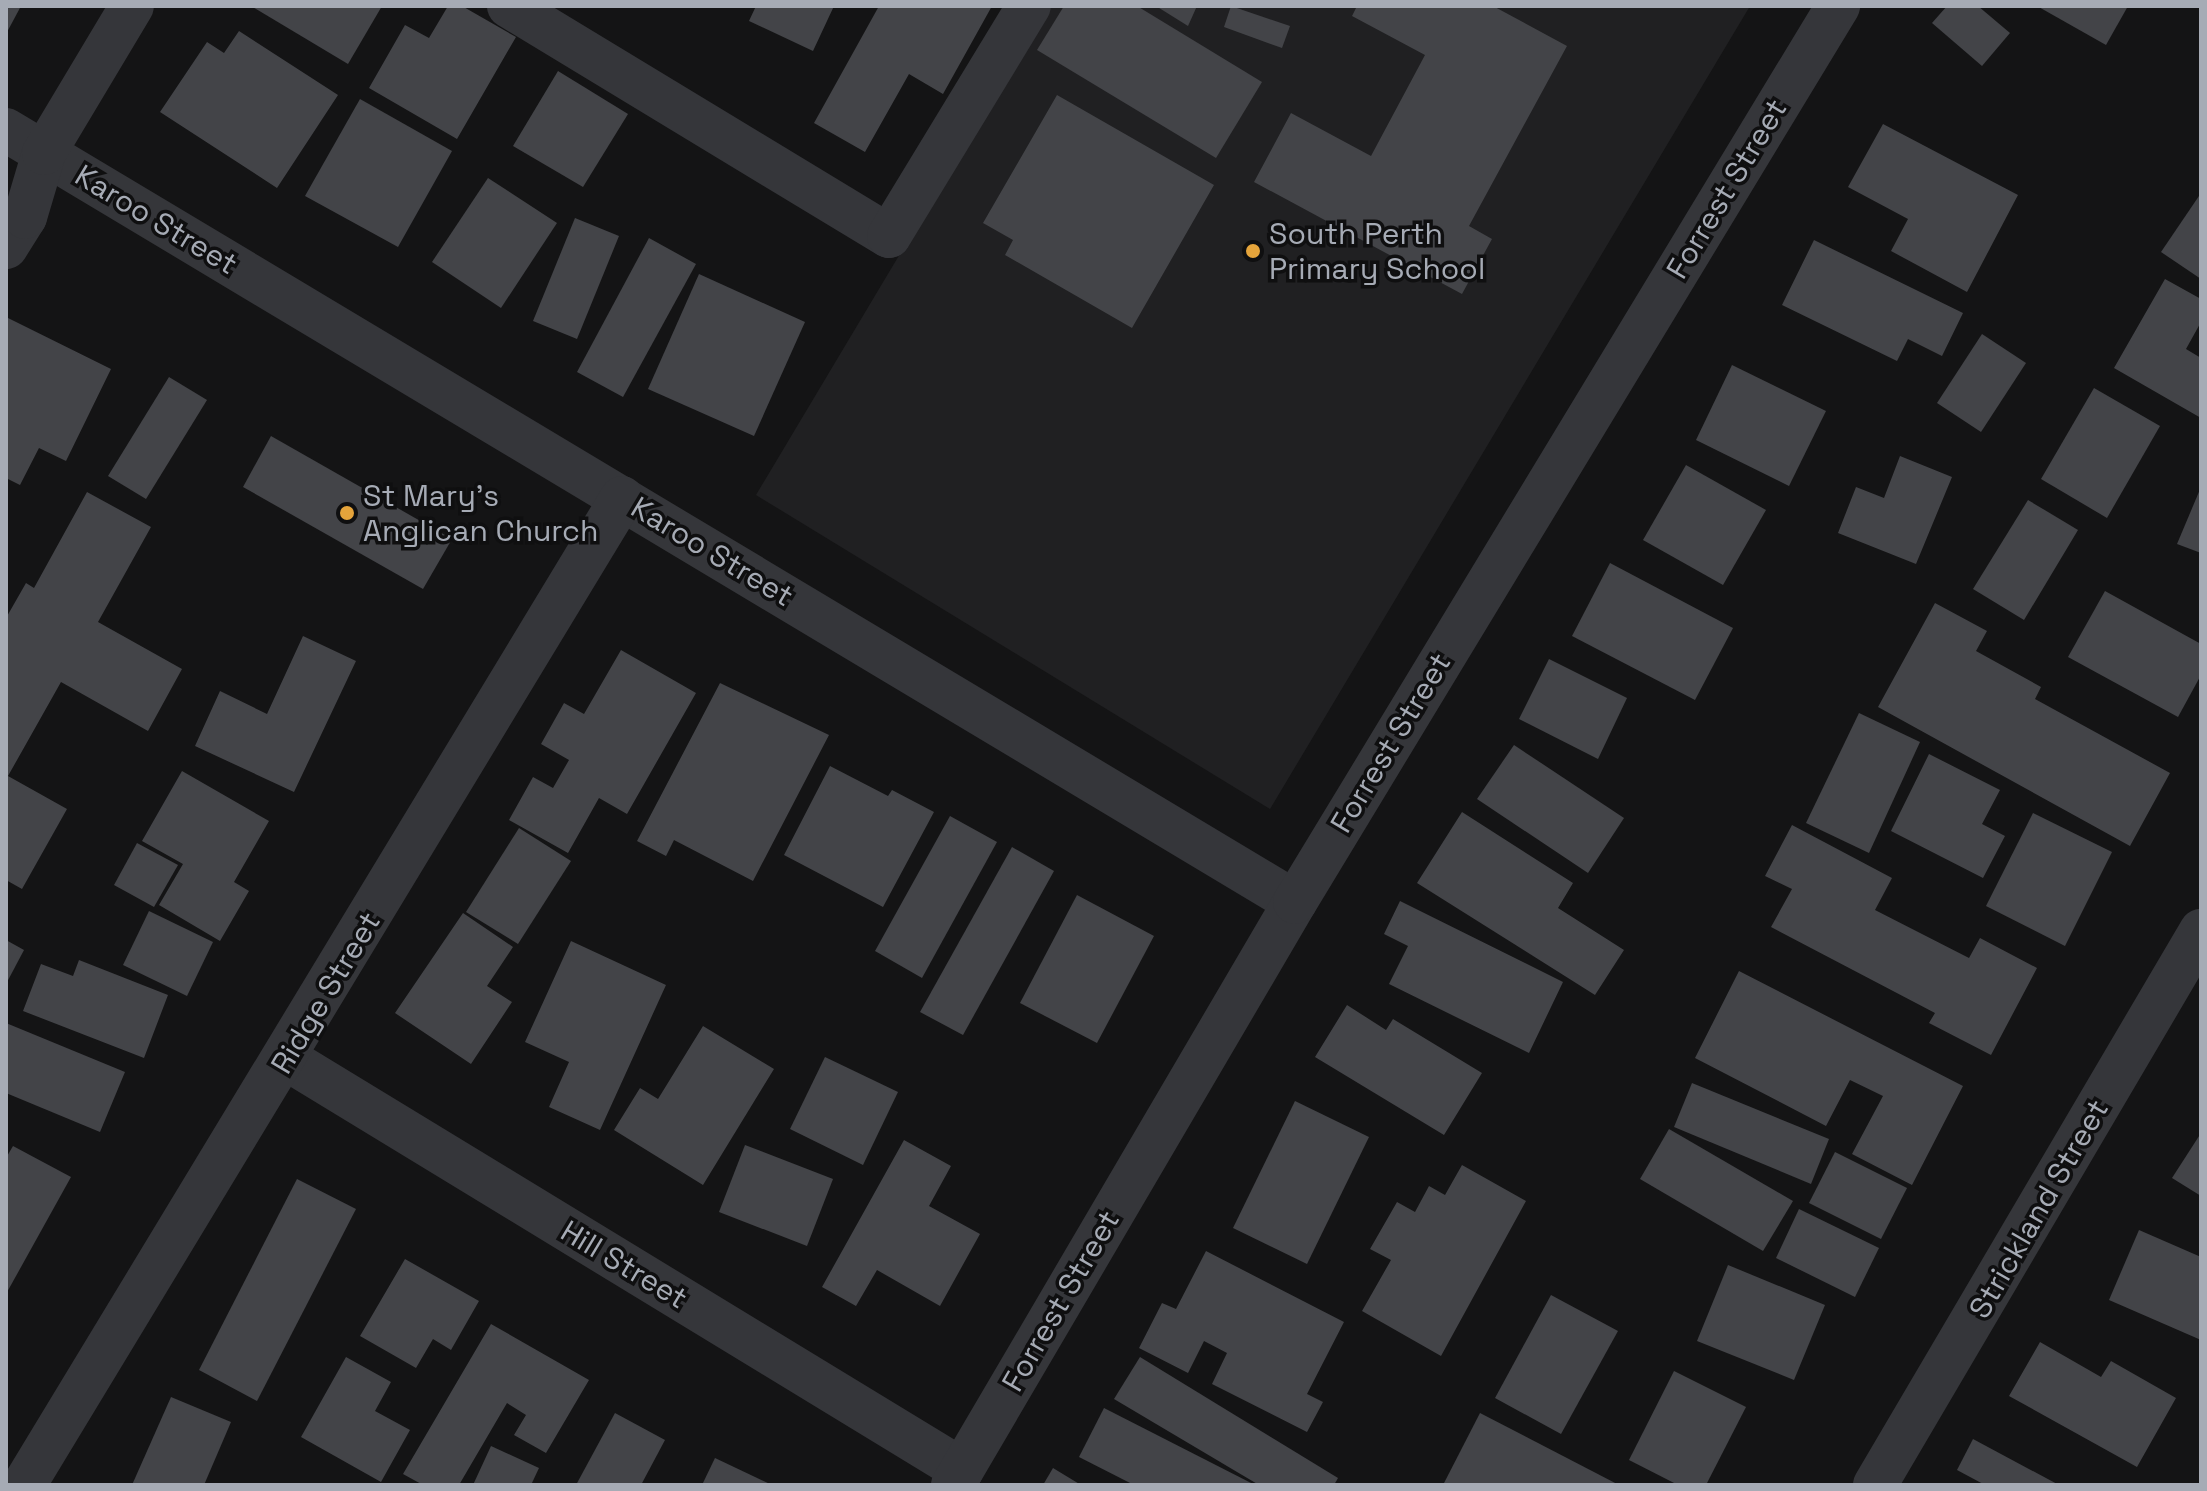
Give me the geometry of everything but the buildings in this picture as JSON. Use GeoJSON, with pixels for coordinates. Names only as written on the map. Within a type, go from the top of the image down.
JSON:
{"type":"FeatureCollection","features":[{"type":"Feature","properties":{"kind":"street"},"geometry":{"type":"LineString","coordinates":[[6,247],[25,217],[44,153],[132,6]]}},
{"type":"Feature","properties":{"kind":"street"},"geometry":{"type":"LineString","coordinates":[[509,6],[889,236],[1029,6]]}},
{"type":"Feature","properties":{"kind":"street","name":"Forrest Street"},"geometry":{"type":"LineString","coordinates":[[957,1478],[1295,902],[1838,6]]}},
{"type":"Feature","properties":{"kind":"street","name":"Karoo Street"},"geometry":{"type":"LineString","coordinates":[[6,130],[1295,902]]}},
{"type":"Feature","properties":{"kind":"street","name":"Ridge Street"},"geometry":{"type":"LineString","coordinates":[[24,1485],[287,1059],[622,498]]}},
{"type":"Feature","properties":{"kind":"street","name":"Strickland Street"},"geometry":{"type":"LineString","coordinates":[[1875,1485],[2201,931]]}},
{"type":"Feature","properties":{"kind":"street","name":"Hill Street"},"geometry":{"type":"LineString","coordinates":[[287,1059],[957,1478]]}},
{"type":"Feature","properties":{"kind":"shaded area","name":"South Perth Primary School"},"geometry":{"type":"Polygon","coordinates":[[[1048,6],[1750,6],[1270,809],[756,495],[1048,6]]]}},
{"type":"Feature","properties":{"kind":"place","name":"South Perth Primary School"},"geometry":{"type":"Point","coordinates":[1253,251]}},
{"type":"Feature","properties":{"kind":"place","name":"St Mary's Anglican Church"},"geometry":{"type":"Point","coordinates":[347,513]}}]}
